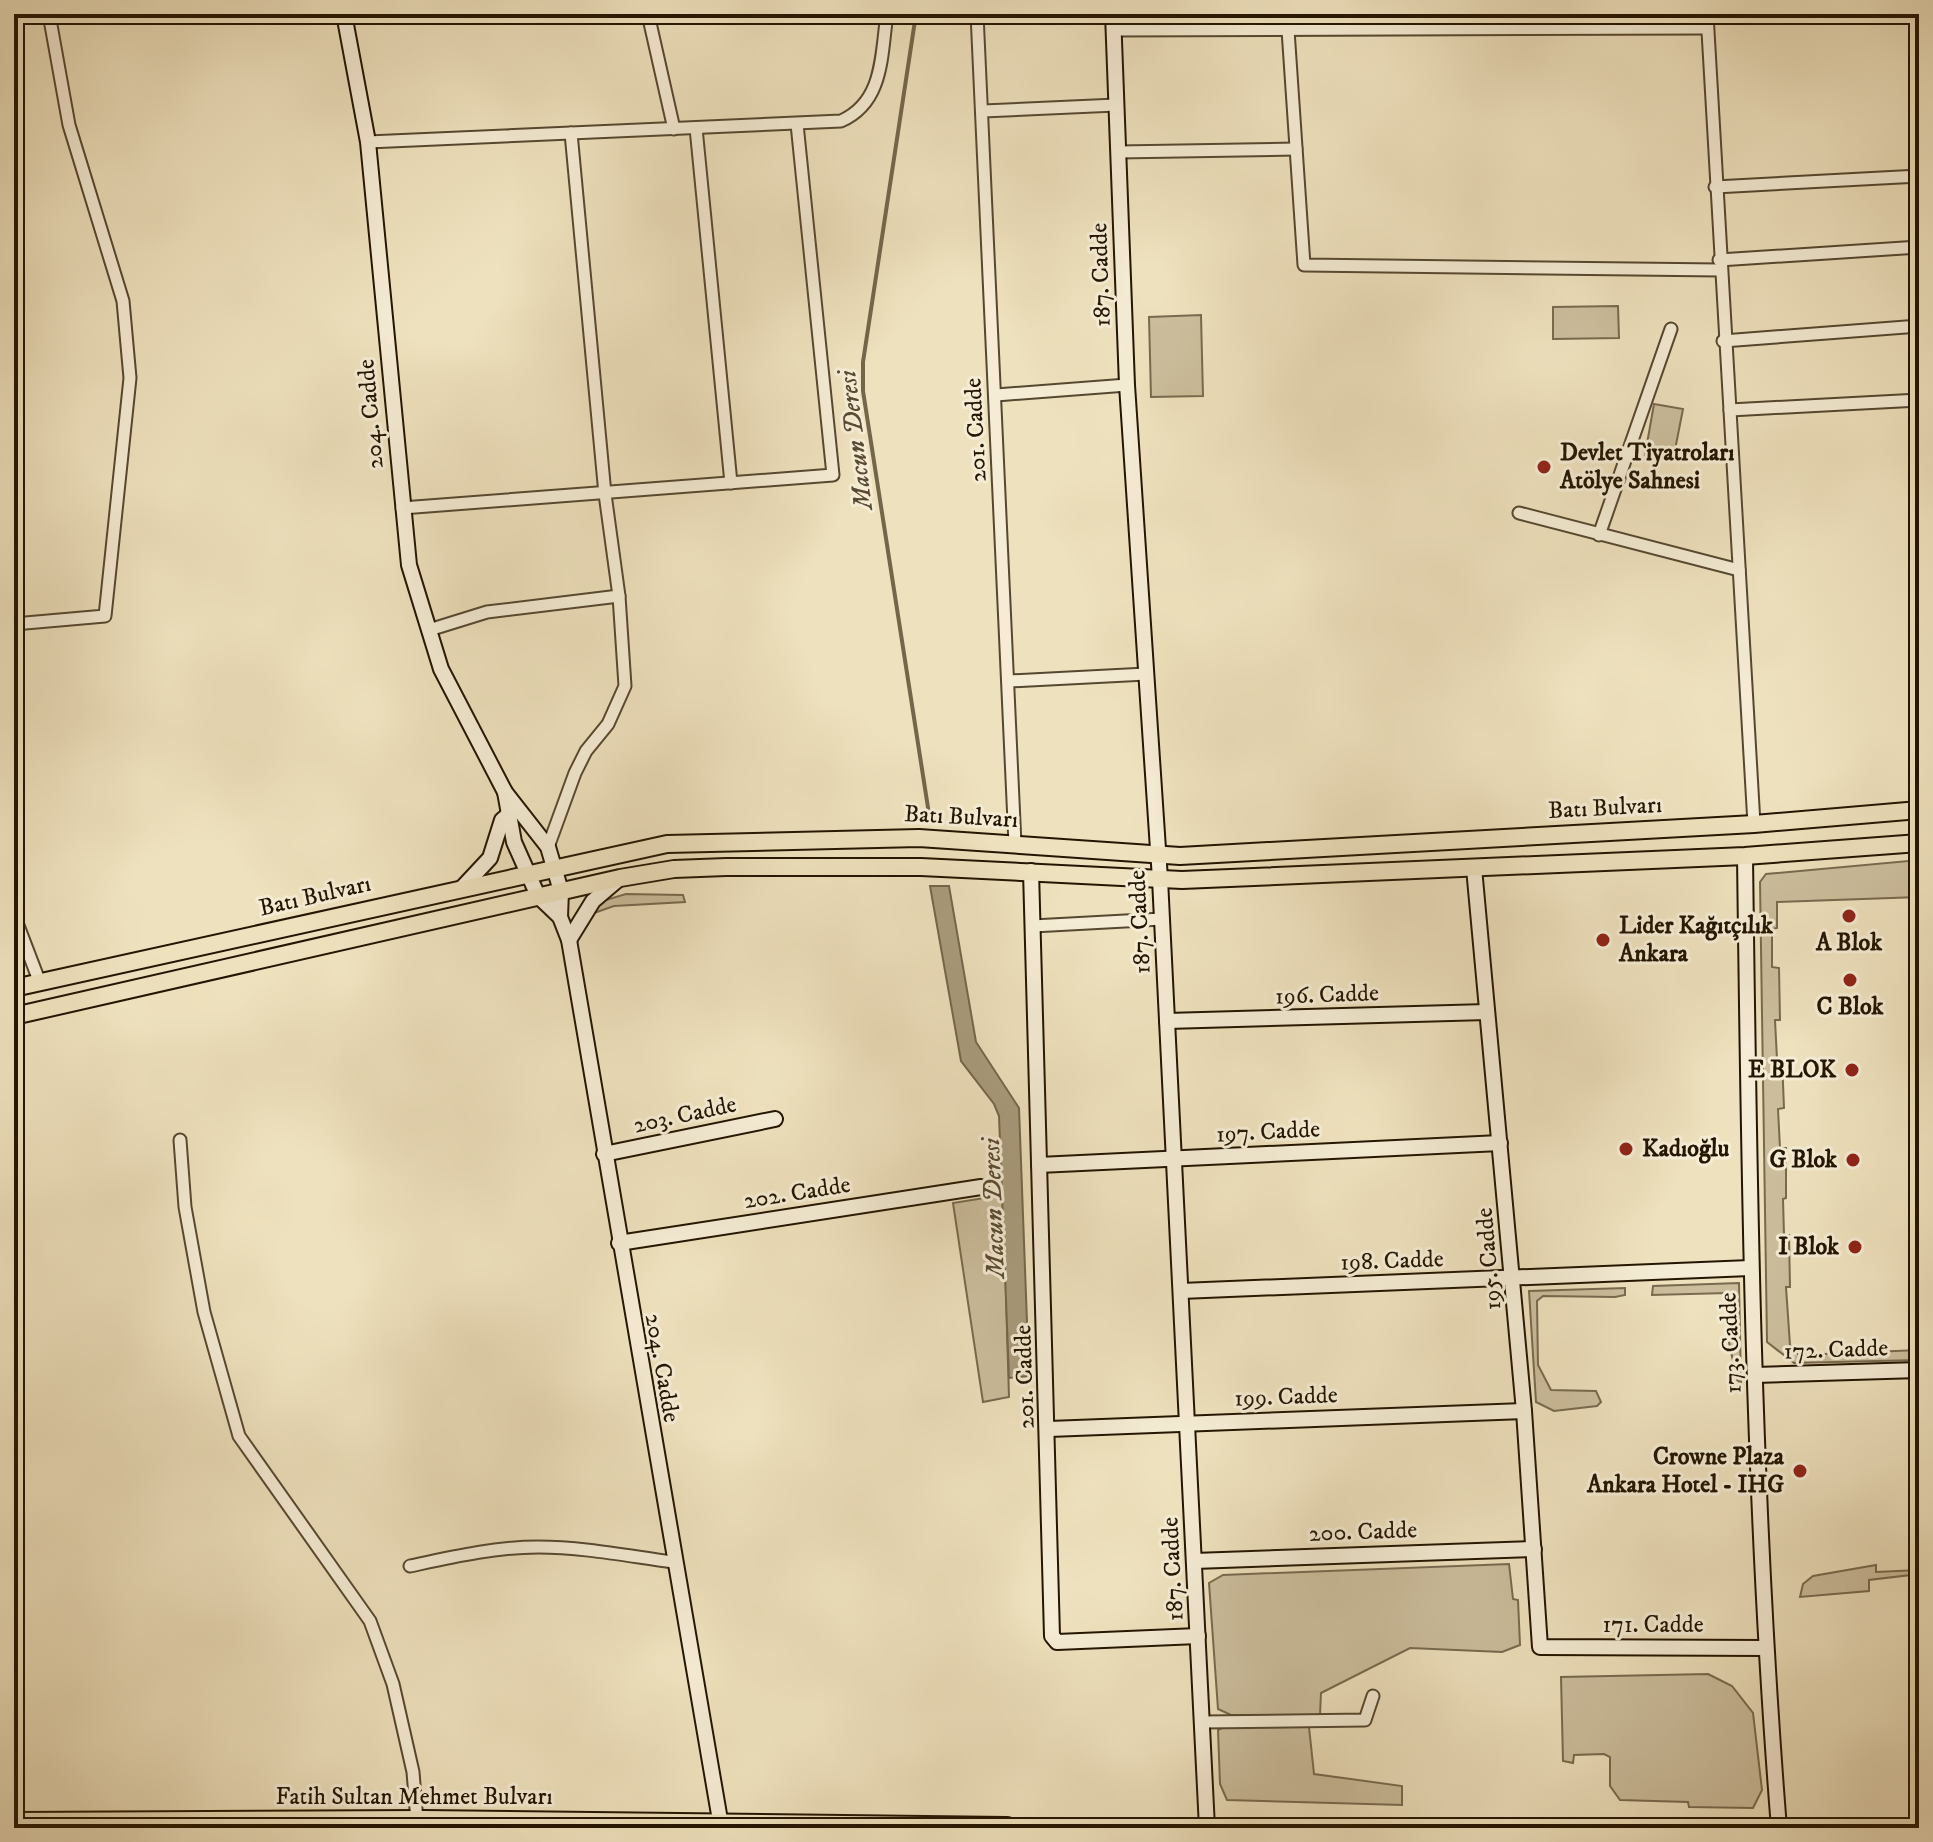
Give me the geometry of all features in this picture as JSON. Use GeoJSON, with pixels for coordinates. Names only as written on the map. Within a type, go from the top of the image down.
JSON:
{"type":"FeatureCollection","features":[{"type":"Feature","properties":{"kind":"highway","name":"Fatih Sultan Mehmet Bulvarı"},"geometry":{"type":"LineString","coordinates":[[14,1823],[417,1821],[1007,1828]]}},
{"type":"Feature","properties":{"kind":"main road","name":"Batı Bulvarı"},"geometry":{"type":"LineString","coordinates":[[14,988],[637,849],[701,842],[872,837],[1180,856],[1754,824],[1919,810]]}},
{"type":"Feature","properties":{"kind":"main road","name":"Batı Bulvarı"},"geometry":{"type":"LineString","coordinates":[[14,1016],[538,896],[674,869],[1031,871],[1160,879],[1745,856],[1919,843]]}},
{"type":"Feature","properties":{"kind":"street"},"geometry":{"type":"LineString","coordinates":[[14,624],[105,616],[130,378],[123,301],[69,125],[49,14]]}},
{"type":"Feature","properties":{"kind":"street","name":"204. Cadde"},"geometry":{"type":"LineString","coordinates":[[344,14],[368,142],[409,565],[441,669],[505,792],[548,847],[561,891],[560,917],[569,940],[673,1562],[721,1826]]}},
{"type":"Feature","properties":{"kind":"street"},"geometry":{"type":"LineString","coordinates":[[648,14],[674,129]]}},
{"type":"Feature","properties":{"kind":"street"},"geometry":{"type":"LineString","coordinates":[[368,142],[841,121],[858,114],[876,90],[887,14]]}},
{"type":"Feature","properties":{"kind":"street","name":"201. Cadde"},"geometry":{"type":"LineString","coordinates":[[977,14],[1010,681],[1015,844]]}},
{"type":"Feature","properties":{"kind":"street","name":"187. Cadde"},"geometry":{"type":"LineString","coordinates":[[1113,14],[1127,385],[1159,854],[1207,1828]]}},
{"type":"Feature","properties":{"kind":"street"},"geometry":{"type":"LineString","coordinates":[[1707,14],[1723,341],[1730,410],[1754,824]]}},
{"type":"Feature","properties":{"kind":"street"},"geometry":{"type":"LineString","coordinates":[[1113,30],[1707,28]]}},
{"type":"Feature","properties":{"kind":"street"},"geometry":{"type":"LineString","coordinates":[[1288,30],[1304,265],[1720,265],[1919,247]]}},
{"type":"Feature","properties":{"kind":"street"},"geometry":{"type":"LineString","coordinates":[[983,111],[1116,105]]}},
{"type":"Feature","properties":{"kind":"street"},"geometry":{"type":"LineString","coordinates":[[402,508],[833,475],[797,124]]}},
{"type":"Feature","properties":{"kind":"street"},"geometry":{"type":"LineString","coordinates":[[696,128],[731,483]]}},
{"type":"Feature","properties":{"kind":"street"},"geometry":{"type":"LineString","coordinates":[[548,847],[575,773],[622,698],[624,654],[605,494],[571,133]]}},
{"type":"Feature","properties":{"kind":"street"},"geometry":{"type":"LineString","coordinates":[[1118,152],[1296,149]]}},
{"type":"Feature","properties":{"kind":"street"},"geometry":{"type":"LineString","coordinates":[[1715,187],[1919,176]]}},
{"type":"Feature","properties":{"kind":"street"},"geometry":{"type":"LineString","coordinates":[[1723,341],[1919,326]]}},
{"type":"Feature","properties":{"kind":"street"},"geometry":{"type":"LineString","coordinates":[[1599,535],[1671,329]]}},
{"type":"Feature","properties":{"kind":"street"},"geometry":{"type":"LineString","coordinates":[[996,395],[1127,385]]}},
{"type":"Feature","properties":{"kind":"street"},"geometry":{"type":"LineString","coordinates":[[1730,410],[1919,400]]}},
{"type":"Feature","properties":{"kind":"street"},"geometry":{"type":"LineString","coordinates":[[1519,513],[1739,570]]}},
{"type":"Feature","properties":{"kind":"street"},"geometry":{"type":"LineString","coordinates":[[429,630],[487,612],[619,596]]}},
{"type":"Feature","properties":{"kind":"street"},"geometry":{"type":"LineString","coordinates":[[1010,681],[1146,674]]}},
{"type":"Feature","properties":{"kind":"street","name":"204. Cadde"},"geometry":{"type":"LineString","coordinates":[[505,792],[514,842],[538,896],[560,917]]}},
{"type":"Feature","properties":{"kind":"street"},"geometry":{"type":"LineString","coordinates":[[462,888],[490,858],[502,820],[509,814]]}},
{"type":"Feature","properties":{"kind":"street","name":"173. Cadde"},"geometry":{"type":"LineString","coordinates":[[1745,856],[1750,1268],[1765,1648],[1779,1828]]}},
{"type":"Feature","properties":{"kind":"street","name":"195. Cadde"},"geometry":{"type":"LineString","coordinates":[[1474,868],[1513,1278],[1540,1647]]}},
{"type":"Feature","properties":{"kind":"street","name":"201. Cadde"},"geometry":{"type":"LineString","coordinates":[[1031,871],[1053,1640],[1198,1636]]}},
{"type":"Feature","properties":{"kind":"street"},"geometry":{"type":"LineString","coordinates":[[569,940],[593,901],[620,878]]}},
{"type":"Feature","properties":{"kind":"street"},"geometry":{"type":"LineString","coordinates":[[14,915],[40,983]]}},
{"type":"Feature","properties":{"kind":"street"},"geometry":{"type":"LineString","coordinates":[[1033,926],[1162,919]]}},
{"type":"Feature","properties":{"kind":"street","name":"196. Cadde"},"geometry":{"type":"LineString","coordinates":[[1167,1021],[1487,1012]]}},
{"type":"Feature","properties":{"kind":"street","name":"203. Cadde"},"geometry":{"type":"LineString","coordinates":[[604,1154],[775,1119]]}},
{"type":"Feature","properties":{"kind":"street"},"geometry":{"type":"LineString","coordinates":[[180,1140],[185,1207],[204,1312],[239,1436],[370,1621],[393,1684],[413,1772],[417,1821]]}},
{"type":"Feature","properties":{"kind":"street","name":"197. Cadde"},"geometry":{"type":"LineString","coordinates":[[1039,1165],[1500,1143]]}},
{"type":"Feature","properties":{"kind":"street","name":"202. Cadde"},"geometry":{"type":"LineString","coordinates":[[619,1243],[981,1187]]}},
{"type":"Feature","properties":{"kind":"street","name":"198. Cadde"},"geometry":{"type":"LineString","coordinates":[[1181,1291],[1750,1268]]}},
{"type":"Feature","properties":{"kind":"street","name":"172. Cadde"},"geometry":{"type":"LineString","coordinates":[[1755,1375],[1919,1370]]}},
{"type":"Feature","properties":{"kind":"street","name":"199. Cadde"},"geometry":{"type":"LineString","coordinates":[[1049,1429],[1524,1411]]}},
{"type":"Feature","properties":{"kind":"street"},"geometry":{"type":"LineString","coordinates":[[410,1566],[470,1554],[536,1547],[581,1549],[673,1562]]}},
{"type":"Feature","properties":{"kind":"street","name":"200. Cadde"},"geometry":{"type":"LineString","coordinates":[[1194,1561],[1534,1549]]}},
{"type":"Feature","properties":{"kind":"street","name":"171. Cadde"},"geometry":{"type":"LineString","coordinates":[[1540,1647],[1765,1648]]}},
{"type":"Feature","properties":{"kind":"street"},"geometry":{"type":"LineString","coordinates":[[1202,1722],[1365,1720],[1373,1696]]}},
{"type":"Feature","properties":{"kind":"shaded area"},"geometry":{"type":"Polygon","coordinates":[[[1618,306],[1619,338],[1553,339],[1553,307],[1618,306]]]}},
{"type":"Feature","properties":{"kind":"shaded area"},"geometry":{"type":"Polygon","coordinates":[[[1201,315],[1203,396],[1151,397],[1149,317],[1201,315]]]}},
{"type":"Feature","properties":{"kind":"shaded area"},"geometry":{"type":"Polygon","coordinates":[[[1654,404],[1683,409],[1673,460],[1645,455],[1654,404]]]}},
{"type":"Feature","properties":{"kind":"shaded area"},"geometry":{"type":"Polygon","coordinates":[[[1919,860],[1919,897],[1777,902],[1777,928],[1772,929],[1772,967],[1779,968],[1780,1020],[1775,1020],[1777,1059],[1782,1059],[1784,1108],[1778,1109],[1780,1148],[1786,1148],[1786,1198],[1783,1199],[1784,1235],[1789,1235],[1790,1287],[1786,1287],[1790,1345],[1799,1355],[1919,1350],[1919,1360],[1794,1363],[1767,1342],[1760,882],[1766,874],[1919,860]]]}},
{"type":"Feature","properties":{"kind":"shaded area"},"geometry":{"type":"Polygon","coordinates":[[[930,886],[949,886],[976,1042],[1019,1108],[1029,1376],[1009,1378],[999,1116],[994,1104],[961,1061],[930,886]]]}},
{"type":"Feature","properties":{"kind":"shaded area"},"geometry":{"type":"Polygon","coordinates":[[[626,894],[683,895],[685,902],[614,906],[594,913],[599,902],[626,894]]]}},
{"type":"Feature","properties":{"kind":"shaded area"},"geometry":{"type":"Polygon","coordinates":[[[1003,1195],[1009,1397],[983,1402],[953,1203],[1003,1195]]]}},
{"type":"Feature","properties":{"kind":"shaded area"},"geometry":{"type":"Polygon","coordinates":[[[1739,1283],[1741,1383],[1737,1380],[1727,1333],[1732,1298],[1728,1293],[1652,1295],[1653,1286],[1739,1283]]]}},
{"type":"Feature","properties":{"kind":"shaded area"},"geometry":{"type":"Polygon","coordinates":[[[1625,1288],[1625,1295],[1615,1297],[1543,1296],[1537,1301],[1538,1365],[1551,1390],[1596,1391],[1601,1402],[1597,1406],[1554,1411],[1536,1402],[1529,1291],[1625,1288]]]}},
{"type":"Feature","properties":{"kind":"shaded area"},"geometry":{"type":"Polygon","coordinates":[[[1509,1564],[1513,1599],[1518,1600],[1520,1645],[1502,1652],[1410,1648],[1321,1693],[1320,1715],[1231,1715],[1218,1709],[1209,1583],[1223,1575],[1509,1564]]]}},
{"type":"Feature","properties":{"kind":"shaded area"},"geometry":{"type":"Polygon","coordinates":[[[1876,1565],[1876,1572],[1919,1570],[1919,1574],[1869,1580],[1869,1591],[1800,1597],[1803,1584],[1813,1576],[1876,1565]]]}},
{"type":"Feature","properties":{"kind":"shaded area"},"geometry":{"type":"Polygon","coordinates":[[[1708,1674],[1732,1686],[1753,1713],[1762,1790],[1753,1808],[1689,1807],[1688,1802],[1620,1800],[1610,1786],[1610,1757],[1604,1754],[1574,1755],[1573,1763],[1563,1761],[1561,1677],[1708,1674]]]}},
{"type":"Feature","properties":{"kind":"shaded area"},"geometry":{"type":"Polygon","coordinates":[[[1224,1727],[1309,1727],[1314,1774],[1402,1786],[1402,1805],[1227,1800],[1220,1784],[1218,1730],[1224,1727]]]}},
{"type":"Feature","properties":{"kind":"waterway","name":"Macun Deresi"},"geometry":{"type":"LineString","coordinates":[[916,14],[863,362],[863,391],[929,814]]}},
{"type":"Feature","properties":{"kind":"place","name":"Devlet Tiyatroları Atölye Sahnesi"},"geometry":{"type":"Point","coordinates":[1544,467]}},
{"type":"Feature","properties":{"kind":"place","name":"A Blok"},"geometry":{"type":"Point","coordinates":[1849,916]}},
{"type":"Feature","properties":{"kind":"place","name":"Lider Kağıtçılık Ankara"},"geometry":{"type":"Point","coordinates":[1603,940]}},
{"type":"Feature","properties":{"kind":"place","name":"C Blok"},"geometry":{"type":"Point","coordinates":[1850,980]}},
{"type":"Feature","properties":{"kind":"place","name":"E BLOK"},"geometry":{"type":"Point","coordinates":[1852,1070]}},
{"type":"Feature","properties":{"kind":"place","name":"Kadıoğlu"},"geometry":{"type":"Point","coordinates":[1626,1149]}},
{"type":"Feature","properties":{"kind":"place","name":"G Blok"},"geometry":{"type":"Point","coordinates":[1853,1160]}},
{"type":"Feature","properties":{"kind":"place","name":"I Blok"},"geometry":{"type":"Point","coordinates":[1855,1247]}},
{"type":"Feature","properties":{"kind":"place","name":"Crowne Plaza Ankara Hotel - IHG"},"geometry":{"type":"Point","coordinates":[1800,1471]}}]}
